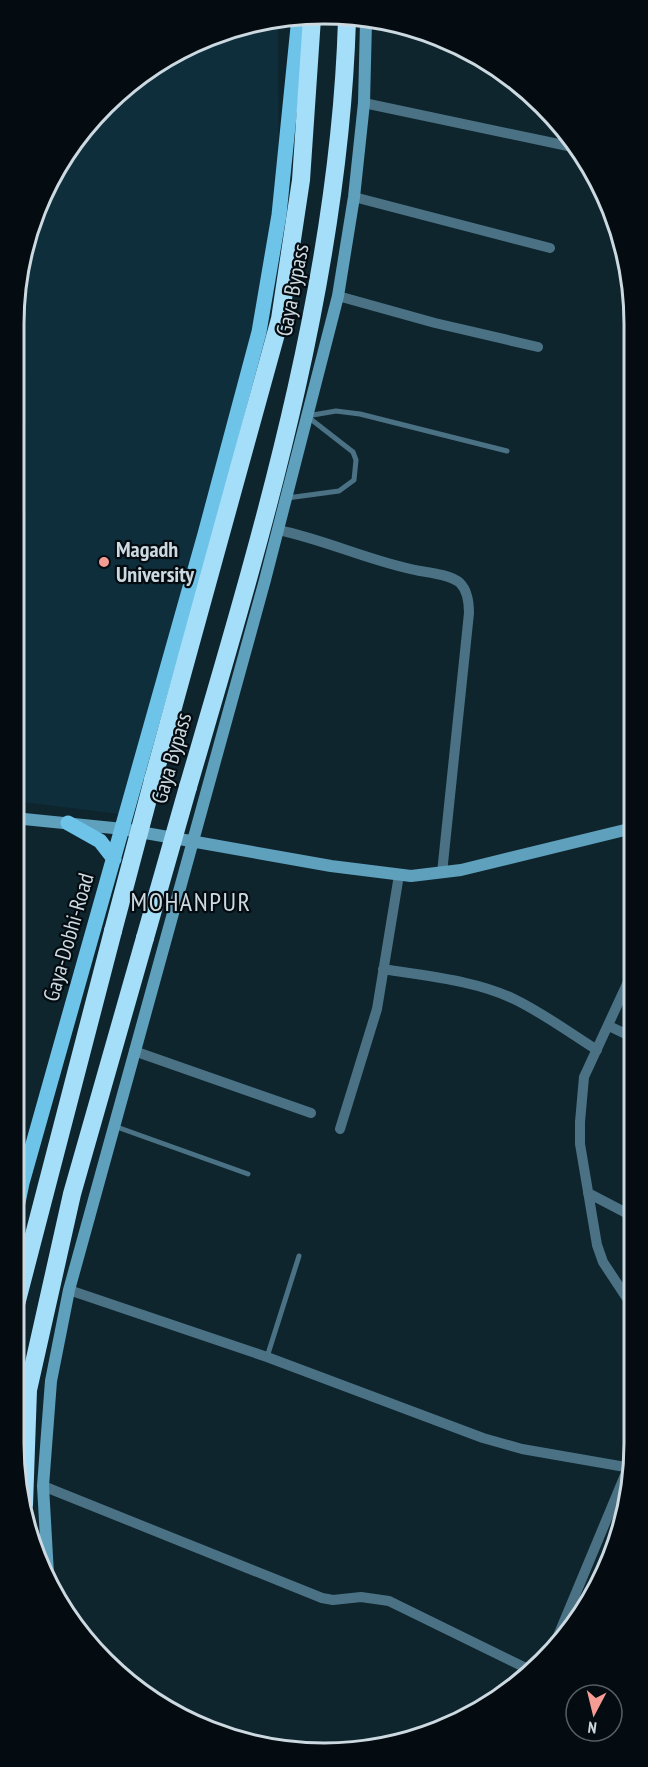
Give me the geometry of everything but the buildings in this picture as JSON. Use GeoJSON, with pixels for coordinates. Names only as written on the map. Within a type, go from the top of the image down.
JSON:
{"type":"FeatureCollection","features":[{"type":"Feature","properties":{"kind":"highway"},"geometry":{"type":"LineString","coordinates":[[24,1274],[153,780],[280,319],[301,180],[312,25]]}},
{"type":"Feature","properties":{"kind":"highway","name":"Gaya Bypass"},"geometry":{"type":"LineString","coordinates":[[25,1466],[28,1390],[72,1194],[229,647],[284,437],[317,292],[335,191],[345,95],[347,25]]}},
{"type":"Feature","properties":{"kind":"main road","name":"Gaya-Dobhi-Road"},"geometry":{"type":"LineString","coordinates":[[24,1176],[259,332],[282,194],[298,26]]}},
{"type":"Feature","properties":{"kind":"main road"},"geometry":{"type":"LineString","coordinates":[[68,823],[100,841],[114,859]]}},
{"type":"Feature","properties":{"kind":"street"},"geometry":{"type":"LineString","coordinates":[[47,1558],[43,1486],[51,1381],[69,1290],[278,530],[338,296],[354,197],[364,103],[366,27]]}},
{"type":"Feature","properties":{"kind":"street"},"geometry":{"type":"LineString","coordinates":[[364,103],[565,145]]}},
{"type":"Feature","properties":{"kind":"street"},"geometry":{"type":"LineString","coordinates":[[354,197],[550,248]]}},
{"type":"Feature","properties":{"kind":"street"},"geometry":{"type":"LineString","coordinates":[[338,296],[435,323],[538,347]]}},
{"type":"Feature","properties":{"kind":"street"},"geometry":{"type":"LineString","coordinates":[[278,530],[307,536],[377,561],[445,577],[459,582],[465,591],[469,613],[442,873]]}},
{"type":"Feature","properties":{"kind":"street"},"geometry":{"type":"LineString","coordinates":[[24,819],[192,841],[399,875],[442,873],[624,830]]}},
{"type":"Feature","properties":{"kind":"street"},"geometry":{"type":"LineString","coordinates":[[340,1129],[375,1018],[399,875]]}},
{"type":"Feature","properties":{"kind":"street"},"geometry":{"type":"LineString","coordinates":[[383,969],[443,979],[502,994],[529,1007],[597,1050]]}},
{"type":"Feature","properties":{"kind":"street"},"geometry":{"type":"LineString","coordinates":[[624,992],[584,1077],[581,1095],[580,1144],[591,1223],[603,1263],[624,1294]]}},
{"type":"Feature","properties":{"kind":"street"},"geometry":{"type":"LineString","coordinates":[[609,1026],[624,1033]]}},
{"type":"Feature","properties":{"kind":"street"},"geometry":{"type":"LineString","coordinates":[[134,1051],[311,1113]]}},
{"type":"Feature","properties":{"kind":"street"},"geometry":{"type":"LineString","coordinates":[[588,1193],[624,1212]]}},
{"type":"Feature","properties":{"kind":"street"},"geometry":{"type":"LineString","coordinates":[[69,1290],[267,1357],[483,1438],[522,1449],[623,1467]]}},
{"type":"Feature","properties":{"kind":"street"},"geometry":{"type":"LineString","coordinates":[[43,1486],[322,1598],[333,1600],[361,1597],[389,1601],[524,1667]]}},
{"type":"Feature","properties":{"kind":"street"},"geometry":{"type":"LineString","coordinates":[[563,1624],[619,1493]]}},
{"type":"Feature","properties":{"kind":"lane"},"geometry":{"type":"LineString","coordinates":[[306,416],[330,412],[360,414],[507,451]]}},
{"type":"Feature","properties":{"kind":"lane"},"geometry":{"type":"LineString","coordinates":[[286,498],[339,490],[354,480],[356,460],[353,452],[306,416]]}},
{"type":"Feature","properties":{"kind":"lane"},"geometry":{"type":"LineString","coordinates":[[114,1125],[248,1174]]}},
{"type":"Feature","properties":{"kind":"lane"},"geometry":{"type":"LineString","coordinates":[[267,1357],[298,1256]]}},
{"type":"Feature","properties":{"kind":"shaded area","name":"Magadh University"},"geometry":{"type":"Polygon","coordinates":[[[278,28],[279,234],[128,815],[24,802],[24,324],[30,265],[47,209],[64,174],[98,126],[126,98],[157,75],[191,55],[246,34],[278,28]]]}},
{"type":"Feature","properties":{"kind":"place","name":"Magadh University"},"geometry":{"type":"Point","coordinates":[104,562]}},
{"type":"Feature","properties":{"kind":"district","name":"MOHANPUR"},"geometry":{"type":"Point","coordinates":[191,901]}}]}
